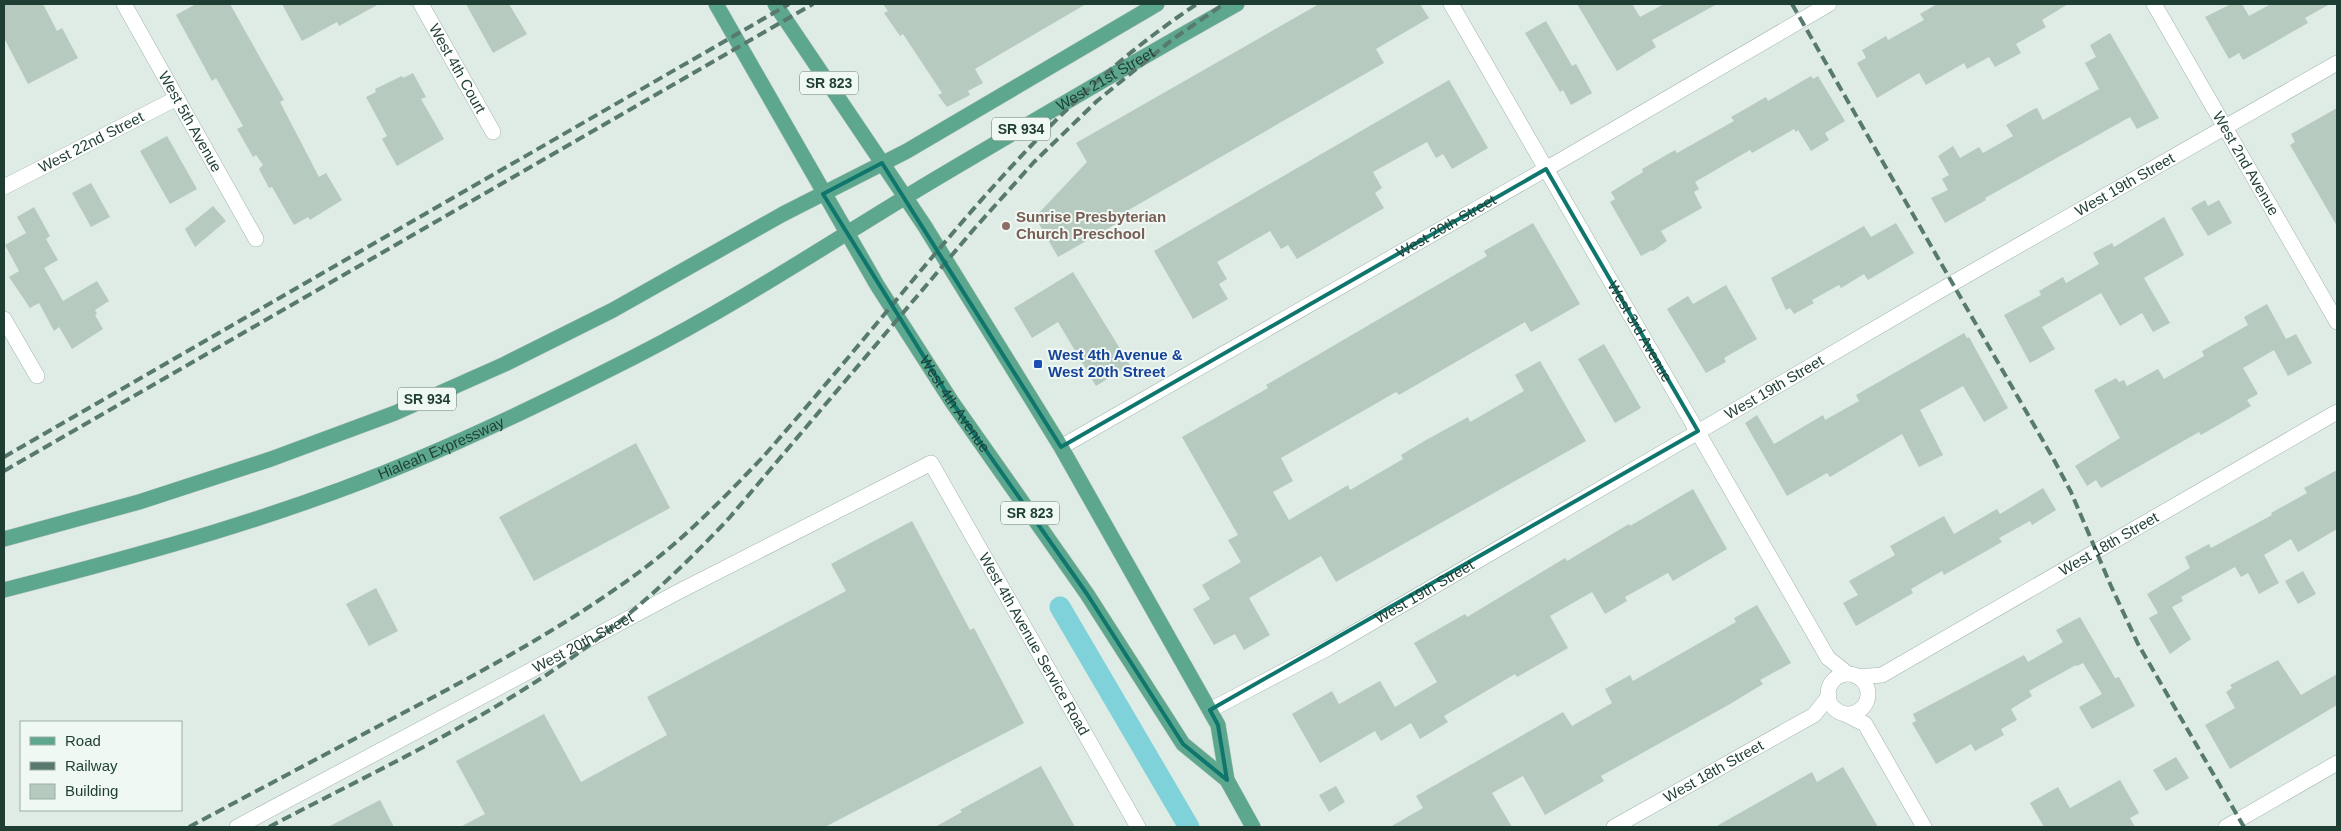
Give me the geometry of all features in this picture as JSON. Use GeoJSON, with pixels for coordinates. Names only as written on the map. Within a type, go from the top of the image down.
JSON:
{"type":"FeatureCollection","features":[{"type":"Feature","properties":{"kind":"main road","name":"West 4th Avenue"},"geometry":{"type":"LineString","coordinates":[[716,4],[847,234],[947,394],[1087,594],[1183,744],[1227,780]]}},
{"type":"Feature","properties":{"kind":"main road","name":"West 4th Avenue"},"geometry":{"type":"LineString","coordinates":[[775,4],[906,198],[970,297],[1061,447],[1218,725],[1227,780],[1253,827]]}},
{"type":"Feature","properties":{"kind":"main road","name":"SR 934"},"geometry":{"type":"LineString","coordinates":[[4,539],[148,499],[271,459],[395,413],[505,364],[613,310],[783,214],[907,151],[1156,4]]}},
{"type":"Feature","properties":{"kind":"main road","name":"West 21st Street"},"geometry":{"type":"LineString","coordinates":[[847,234],[1238,4]]}},
{"type":"Feature","properties":{"kind":"main road","name":"Hialeah Expressway"},"geometry":{"type":"LineString","coordinates":[[4,590],[134,557],[234,526],[312,500],[418,460],[527,410],[638,355],[847,234]]}},
{"type":"Feature","properties":{"kind":"street","name":"West 5th Avenue"},"geometry":{"type":"LineString","coordinates":[[124,4],[256,239]]}},
{"type":"Feature","properties":{"kind":"street","name":"West 4th Court"},"geometry":{"type":"LineString","coordinates":[[421,4],[493,132]]}},
{"type":"Feature","properties":{"kind":"street","name":"West 3rd Avenue"},"geometry":{"type":"LineString","coordinates":[[1451,4],[1828,658],[1853,676]]}},
{"type":"Feature","properties":{"kind":"street","name":"West 20th Street"},"geometry":{"type":"LineString","coordinates":[[1061,447],[1546,169],[1829,4]]}},
{"type":"Feature","properties":{"kind":"street","name":"West 2nd Avenue"},"geometry":{"type":"LineString","coordinates":[[2154,4],[2337,322]]}},
{"type":"Feature","properties":{"kind":"street","name":"West 19th Street"},"geometry":{"type":"LineString","coordinates":[[1210,710],[1328,648],[1698,431],[2337,63]]}},
{"type":"Feature","properties":{"kind":"street","name":"West 22nd Street"},"geometry":{"type":"LineString","coordinates":[[4,188],[177,98]]}},
{"type":"Feature","properties":{"kind":"street"},"geometry":{"type":"LineString","coordinates":[[4,319],[37,376]]}},
{"type":"Feature","properties":{"kind":"street","name":"West 18th Street"},"geometry":{"type":"LineString","coordinates":[[1853,676],[1882,675],[2337,412]]}},
{"type":"Feature","properties":{"kind":"street","name":"West 20th Street"},"geometry":{"type":"LineString","coordinates":[[237,827],[676,594],[931,463]]}},
{"type":"Feature","properties":{"kind":"street","name":"West 4th Avenue Service Road"},"geometry":{"type":"LineString","coordinates":[[931,463],[1138,827]]}},
{"type":"Feature","properties":{"kind":"street","name":"West 3rd Avenue"},"geometry":{"type":"LineString","coordinates":[[1828,658],[1830,690]]}},
{"type":"Feature","properties":{"kind":"street"},"geometry":{"type":"LineString","coordinates":[[1865,724],[1834,708],[1830,690],[1841,675],[1853,676],[1865,684],[1867,700],[1865,724],[1924,827]]}},
{"type":"Feature","properties":{"kind":"street","name":"West 18th Street"},"geometry":{"type":"LineString","coordinates":[[1867,700],[1882,675]]}},
{"type":"Feature","properties":{"kind":"street","name":"West 18th Street"},"geometry":{"type":"LineString","coordinates":[[1814,715],[1830,690]]}},
{"type":"Feature","properties":{"kind":"street"},"geometry":{"type":"LineString","coordinates":[[1842,713],[1858,712],[1867,700]]}},
{"type":"Feature","properties":{"kind":"street","name":"West 18th Street"},"geometry":{"type":"LineString","coordinates":[[1614,827],[1814,715],[1842,713]]}},
{"type":"Feature","properties":{"kind":"street"},"geometry":{"type":"LineString","coordinates":[[2226,827],[2337,763]]}},
{"type":"Feature","properties":{"kind":"highlighted area"},"geometry":{"type":"Polygon","coordinates":[[[882,163],[1061,447],[1546,169],[1698,431],[1210,710],[1218,725],[1227,780],[1183,744],[1087,594],[952,402],[823,194],[882,163]]]}},
{"type":"Feature","properties":{"kind":"building"},"geometry":{"type":"Polygon","coordinates":[[[4,4],[43,4],[57,31],[62,28],[78,58],[28,84],[4,38],[4,4]]]}},
{"type":"Feature","properties":{"kind":"building"},"geometry":{"type":"Polygon","coordinates":[[[196,4],[230,4],[284,100],[280,102],[319,177],[326,173],[342,200],[310,220],[308,217],[294,225],[272,187],[269,188],[259,169],[263,165],[256,155],[253,157],[237,129],[243,126],[216,78],[212,81],[176,15],[196,4]]]}},
{"type":"Feature","properties":{"kind":"building"},"geometry":{"type":"Polygon","coordinates":[[[282,4],[379,4],[339,26],[337,22],[302,41],[282,4]]]}},
{"type":"Feature","properties":{"kind":"building"},"geometry":{"type":"Polygon","coordinates":[[[466,4],[509,4],[527,34],[493,53],[466,4]]]}},
{"type":"Feature","properties":{"kind":"building"},"geometry":{"type":"Polygon","coordinates":[[[883,4],[1086,4],[975,69],[983,83],[968,91],[970,95],[947,107],[938,95],[942,93],[903,34],[900,36],[884,13],[888,11],[883,4]]]}},
{"type":"Feature","properties":{"kind":"building"},"geometry":{"type":"Polygon","coordinates":[[[1319,4],[1420,4],[1429,18],[1376,49],[1384,63],[1113,219],[1116,224],[1058,257],[1035,217],[1087,162],[1076,143],[1319,4]]]}},
{"type":"Feature","properties":{"kind":"building"},"geometry":{"type":"Polygon","coordinates":[[[1577,4],[1632,4],[1640,17],[1664,4],[1717,4],[1652,40],[1656,47],[1617,71],[1577,4]]]}},
{"type":"Feature","properties":{"kind":"building"},"geometry":{"type":"Polygon","coordinates":[[[1937,4],[2068,4],[2042,20],[2046,27],[2016,44],[2021,53],[1995,67],[1989,57],[1967,69],[1964,63],[1926,85],[1919,73],[1877,98],[1857,63],[1866,58],[1862,50],[1886,36],[1888,40],[1924,20],[1920,14],[1937,4]]]}},
{"type":"Feature","properties":{"kind":"building"},"geometry":{"type":"Polygon","coordinates":[[[2231,4],[2242,4],[2249,16],[2271,4],[2330,4],[2305,18],[2308,23],[2243,60],[2239,53],[2229,59],[2205,17],[2231,4]]]}},
{"type":"Feature","properties":{"kind":"building"},"geometry":{"type":"Polygon","coordinates":[[[1546,21],[1572,66],[1576,64],[1592,93],[1571,105],[1563,90],[1560,92],[1525,33],[1546,21]]]}},
{"type":"Feature","properties":{"kind":"building"},"geometry":{"type":"Polygon","coordinates":[[[2110,33],[2159,118],[2137,129],[2130,117],[1985,198],[1986,200],[1945,223],[1931,198],[1948,190],[1942,179],[1949,175],[1938,156],[1953,146],[1960,158],[1979,147],[1983,153],[2013,136],[2006,125],[2032,110],[2037,108],[2043,120],[2099,89],[2085,63],[2096,57],[2090,45],[2110,33]]]}},
{"type":"Feature","properties":{"kind":"building"},"geometry":{"type":"Polygon","coordinates":[[[413,73],[426,97],[421,99],[444,139],[397,166],[382,139],[387,136],[366,97],[376,92],[375,89],[402,76],[403,78],[413,73]]]}},
{"type":"Feature","properties":{"kind":"building"},"geometry":{"type":"Polygon","coordinates":[[[1811,76],[1813,79],[1818,76],[1845,121],[1825,133],[1829,140],[1811,151],[1798,130],[1796,132],[1794,129],[1752,153],[1750,150],[1695,182],[1699,189],[1694,192],[1702,208],[1661,231],[1667,241],[1653,251],[1641,256],[1610,202],[1615,199],[1611,192],[1643,172],[1642,169],[1675,150],[1677,153],[1734,121],[1731,117],[1766,97],[1768,101],[1811,76]]]}},
{"type":"Feature","properties":{"kind":"building"},"geometry":{"type":"Polygon","coordinates":[[[1449,80],[1488,148],[1452,169],[1443,154],[1436,158],[1427,142],[1373,172],[1382,188],[1375,193],[1384,208],[1297,259],[1288,245],[1281,249],[1270,231],[1217,262],[1227,279],[1219,284],[1228,299],[1193,319],[1154,251],[1449,80]]]}},
{"type":"Feature","properties":{"kind":"building"},"geometry":{"type":"Polygon","coordinates":[[[2337,108],[2337,226],[2290,145],[2295,142],[2291,134],[2337,108]]]}},
{"type":"Feature","properties":{"kind":"building"},"geometry":{"type":"Polygon","coordinates":[[[167,136],[197,189],[170,204],[140,151],[167,136]]]}},
{"type":"Feature","properties":{"kind":"building"},"geometry":{"type":"Polygon","coordinates":[[[91,183],[110,217],[91,227],[72,193],[91,183]]]}},
{"type":"Feature","properties":{"kind":"building"},"geometry":{"type":"Polygon","coordinates":[[[2205,200],[2208,206],[2219,200],[2232,223],[2208,236],[2191,208],[2205,200]]]}},
{"type":"Feature","properties":{"kind":"building"},"geometry":{"type":"Polygon","coordinates":[[[213,206],[226,221],[195,247],[185,229],[213,206]]]}},
{"type":"Feature","properties":{"kind":"building"},"geometry":{"type":"Polygon","coordinates":[[[34,207],[50,236],[46,239],[58,260],[44,268],[63,301],[97,281],[109,301],[95,310],[97,314],[95,315],[103,329],[72,349],[59,327],[54,331],[39,303],[30,308],[9,277],[19,271],[5,245],[26,233],[17,217],[34,207]]]}},
{"type":"Feature","properties":{"kind":"building"},"geometry":{"type":"Polygon","coordinates":[[[2164,217],[2184,255],[2144,278],[2170,323],[2153,332],[2142,313],[2120,326],[2101,293],[2042,327],[2055,349],[2030,363],[2004,315],[2041,295],[2039,291],[2063,277],[2066,283],[2099,264],[2093,253],[2112,243],[2114,247],[2164,217]]]}},
{"type":"Feature","properties":{"kind":"building"},"geometry":{"type":"Polygon","coordinates":[[[1533,223],[1580,304],[1531,332],[1525,322],[1399,395],[1396,392],[1281,458],[1293,481],[1273,492],[1289,520],[1348,485],[1350,490],[1403,459],[1401,455],[1426,440],[1468,417],[1470,422],[1524,391],[1515,375],[1540,361],[1586,441],[1336,582],[1321,556],[1249,598],[1270,635],[1244,650],[1235,634],[1214,645],[1193,609],[1210,599],[1202,585],[1241,562],[1228,540],[1238,535],[1182,437],[1268,388],[1266,385],[1487,256],[1484,251],[1533,223]]]}},
{"type":"Feature","properties":{"kind":"building"},"geometry":{"type":"Polygon","coordinates":[[[1896,223],[1914,253],[1868,280],[1864,274],[1841,288],[1839,285],[1812,300],[1814,303],[1794,314],[1790,308],[1786,310],[1771,278],[1864,226],[1871,237],[1896,223]]]}},
{"type":"Feature","properties":{"kind":"building"},"geometry":{"type":"Polygon","coordinates":[[[1073,272],[1130,365],[1096,386],[1058,322],[1032,338],[1014,308],[1073,272]]]}},
{"type":"Feature","properties":{"kind":"building"},"geometry":{"type":"Polygon","coordinates":[[[1726,285],[1757,339],[1724,358],[1726,362],[1706,373],[1667,309],[1688,296],[1693,304],[1726,285]]]}},
{"type":"Feature","properties":{"kind":"building"},"geometry":{"type":"Polygon","coordinates":[[[2267,304],[2286,339],[2296,334],[2312,363],[2288,376],[2274,350],[2243,368],[2258,394],[2247,400],[2251,406],[2201,435],[2199,432],[2101,488],[2096,480],[2087,486],[2075,466],[2120,438],[2094,390],[2116,378],[2119,382],[2124,380],[2127,386],[2158,369],[2164,379],[2204,356],[2202,351],[2248,325],[2244,317],[2267,304]]]}},
{"type":"Feature","properties":{"kind":"building"},"geometry":{"type":"Polygon","coordinates":[[[1964,333],[1967,338],[1969,337],[2008,408],[1984,422],[1963,386],[1920,410],[1943,455],[1919,467],[1902,434],[1830,477],[1827,473],[1787,496],[1745,423],[1757,415],[1774,444],[1823,415],[1825,420],[1859,401],[1856,395],[1964,333]]]}},
{"type":"Feature","properties":{"kind":"building"},"geometry":{"type":"Polygon","coordinates":[[[1604,344],[1641,408],[1615,423],[1578,359],[1604,344]]]}},
{"type":"Feature","properties":{"kind":"building"},"geometry":{"type":"Polygon","coordinates":[[[636,443],[670,508],[534,581],[499,517],[636,443]]]}},
{"type":"Feature","properties":{"kind":"building"},"geometry":{"type":"Polygon","coordinates":[[[2337,470],[2337,529],[2298,552],[2291,539],[2264,555],[2279,583],[2259,594],[2248,573],[2241,577],[2235,567],[2181,597],[2183,601],[2172,607],[2191,639],[2170,654],[2149,618],[2158,613],[2147,594],[2190,568],[2185,557],[2209,544],[2211,548],[2272,515],[2271,513],[2307,493],[2304,488],[2337,470]]]}},
{"type":"Feature","properties":{"kind":"building"},"geometry":{"type":"Polygon","coordinates":[[[2043,488],[2056,510],[2032,525],[2030,521],[1999,538],[2002,542],[1944,575],[1942,571],[1911,589],[1913,593],[1856,626],[1843,603],[1858,595],[1849,581],[1895,555],[1890,546],[1944,516],[1954,534],[1997,509],[2000,514],[2043,488]]]}},
{"type":"Feature","properties":{"kind":"building"},"geometry":{"type":"Polygon","coordinates":[[[1693,489],[1727,549],[1673,581],[1668,573],[1625,597],[1627,601],[1605,614],[1592,592],[1550,616],[1568,648],[1517,677],[1515,674],[1444,716],[1448,722],[1420,739],[1411,723],[1381,741],[1375,731],[1320,763],[1292,714],[1332,691],[1339,704],[1380,681],[1395,707],[1437,682],[1414,643],[1465,614],[1467,617],[1565,558],[1567,561],[1693,489]]]}},
{"type":"Feature","properties":{"kind":"building"},"geometry":{"type":"Polygon","coordinates":[[[912,521],[970,630],[974,628],[1024,723],[825,827],[460,827],[485,814],[456,761],[544,714],[581,782],[667,735],[647,697],[846,591],[831,564],[912,521]]]}},
{"type":"Feature","properties":{"kind":"building"},"geometry":{"type":"Polygon","coordinates":[[[2303,571],[2316,594],[2298,604],[2285,581],[2303,571]]]}},
{"type":"Feature","properties":{"kind":"building"},"geometry":{"type":"Polygon","coordinates":[[[376,588],[398,631],[369,646],[346,604],[376,588]]]}},
{"type":"Feature","properties":{"kind":"building"},"geometry":{"type":"Polygon","coordinates":[[[1757,605],[1791,663],[1760,680],[1763,684],[1730,704],[1601,776],[1604,781],[1545,815],[1523,776],[1492,793],[1512,827],[1390,827],[1423,808],[1416,796],[1563,712],[1572,726],[1612,703],[1605,689],[1630,675],[1633,681],[1736,622],[1734,618],[1757,605]]]}},
{"type":"Feature","properties":{"kind":"building"},"geometry":{"type":"Polygon","coordinates":[[[2080,617],[2115,678],[2119,677],[2135,706],[2092,729],[2079,707],[2102,694],[2083,663],[2076,665],[2029,691],[2032,696],[2011,709],[2017,720],[2001,729],[2004,735],[1975,751],[1971,744],[1936,764],[1912,723],[1916,721],[1913,714],[2024,655],[2028,662],[2063,642],[2056,630],[2080,617]]]}},
{"type":"Feature","properties":{"kind":"building"},"geometry":{"type":"Polygon","coordinates":[[[2278,660],[2301,695],[2337,674],[2337,705],[2230,769],[2205,725],[2235,708],[2226,692],[2232,688],[2230,685],[2278,660]]]}},
{"type":"Feature","properties":{"kind":"building"},"geometry":{"type":"Polygon","coordinates":[[[2176,757],[2189,778],[2166,791],[2153,770],[2176,757]]]}},
{"type":"Feature","properties":{"kind":"building"},"geometry":{"type":"Polygon","coordinates":[[[1041,766],[1075,827],[935,827],[962,812],[960,810],[1041,766]]]}},
{"type":"Feature","properties":{"kind":"building"},"geometry":{"type":"Polygon","coordinates":[[[1843,767],[1878,827],[1715,827],[1812,772],[1817,782],[1843,767]]]}},
{"type":"Feature","properties":{"kind":"building"},"geometry":{"type":"Polygon","coordinates":[[[2120,780],[2139,813],[2130,818],[2135,827],[2044,827],[2030,803],[2058,787],[2070,808],[2120,780]]]}},
{"type":"Feature","properties":{"kind":"building"},"geometry":{"type":"Polygon","coordinates":[[[1336,786],[1345,802],[1329,812],[1319,795],[1336,786]]]}},
{"type":"Feature","properties":{"kind":"building"},"geometry":{"type":"Polygon","coordinates":[[[380,800],[394,827],[328,827],[380,800]]]}},
{"type":"Feature","properties":{"kind":"waterway"},"geometry":{"type":"LineString","coordinates":[[1060,607],[1189,827]]}},
{"type":"Feature","properties":{"kind":"railway"},"geometry":{"type":"LineString","coordinates":[[4,457],[789,4]]}},
{"type":"Feature","properties":{"kind":"railway"},"geometry":{"type":"LineString","coordinates":[[4,471],[813,4]]}},
{"type":"Feature","properties":{"kind":"railway"},"geometry":{"type":"LineString","coordinates":[[189,827],[519,650],[604,597],[649,565],[715,506],[762,458],[982,199],[1048,128],[1119,63],[1157,32],[1197,4]]}},
{"type":"Feature","properties":{"kind":"railway"},"geometry":{"type":"LineString","coordinates":[[269,827],[439,739],[521,691],[600,637],[635,609],[684,564],[730,517],[974,229],[1034,162],[1097,101],[1173,39],[1224,4]]}},
{"type":"Feature","properties":{"kind":"railway"},"geometry":{"type":"LineString","coordinates":[[1792,4],[2054,460],[2071,492],[2138,644],[2244,827]]}},
{"type":"Feature","properties":{"kind":"place","name":"Sunrise Presbyterian Church Preschool"},"geometry":{"type":"Point","coordinates":[1006,226]}},
{"type":"Feature","properties":{"kind":"place","name":"West 4th Avenue & West 20th Street"},"geometry":{"type":"Point","coordinates":[1038,364]}}]}
